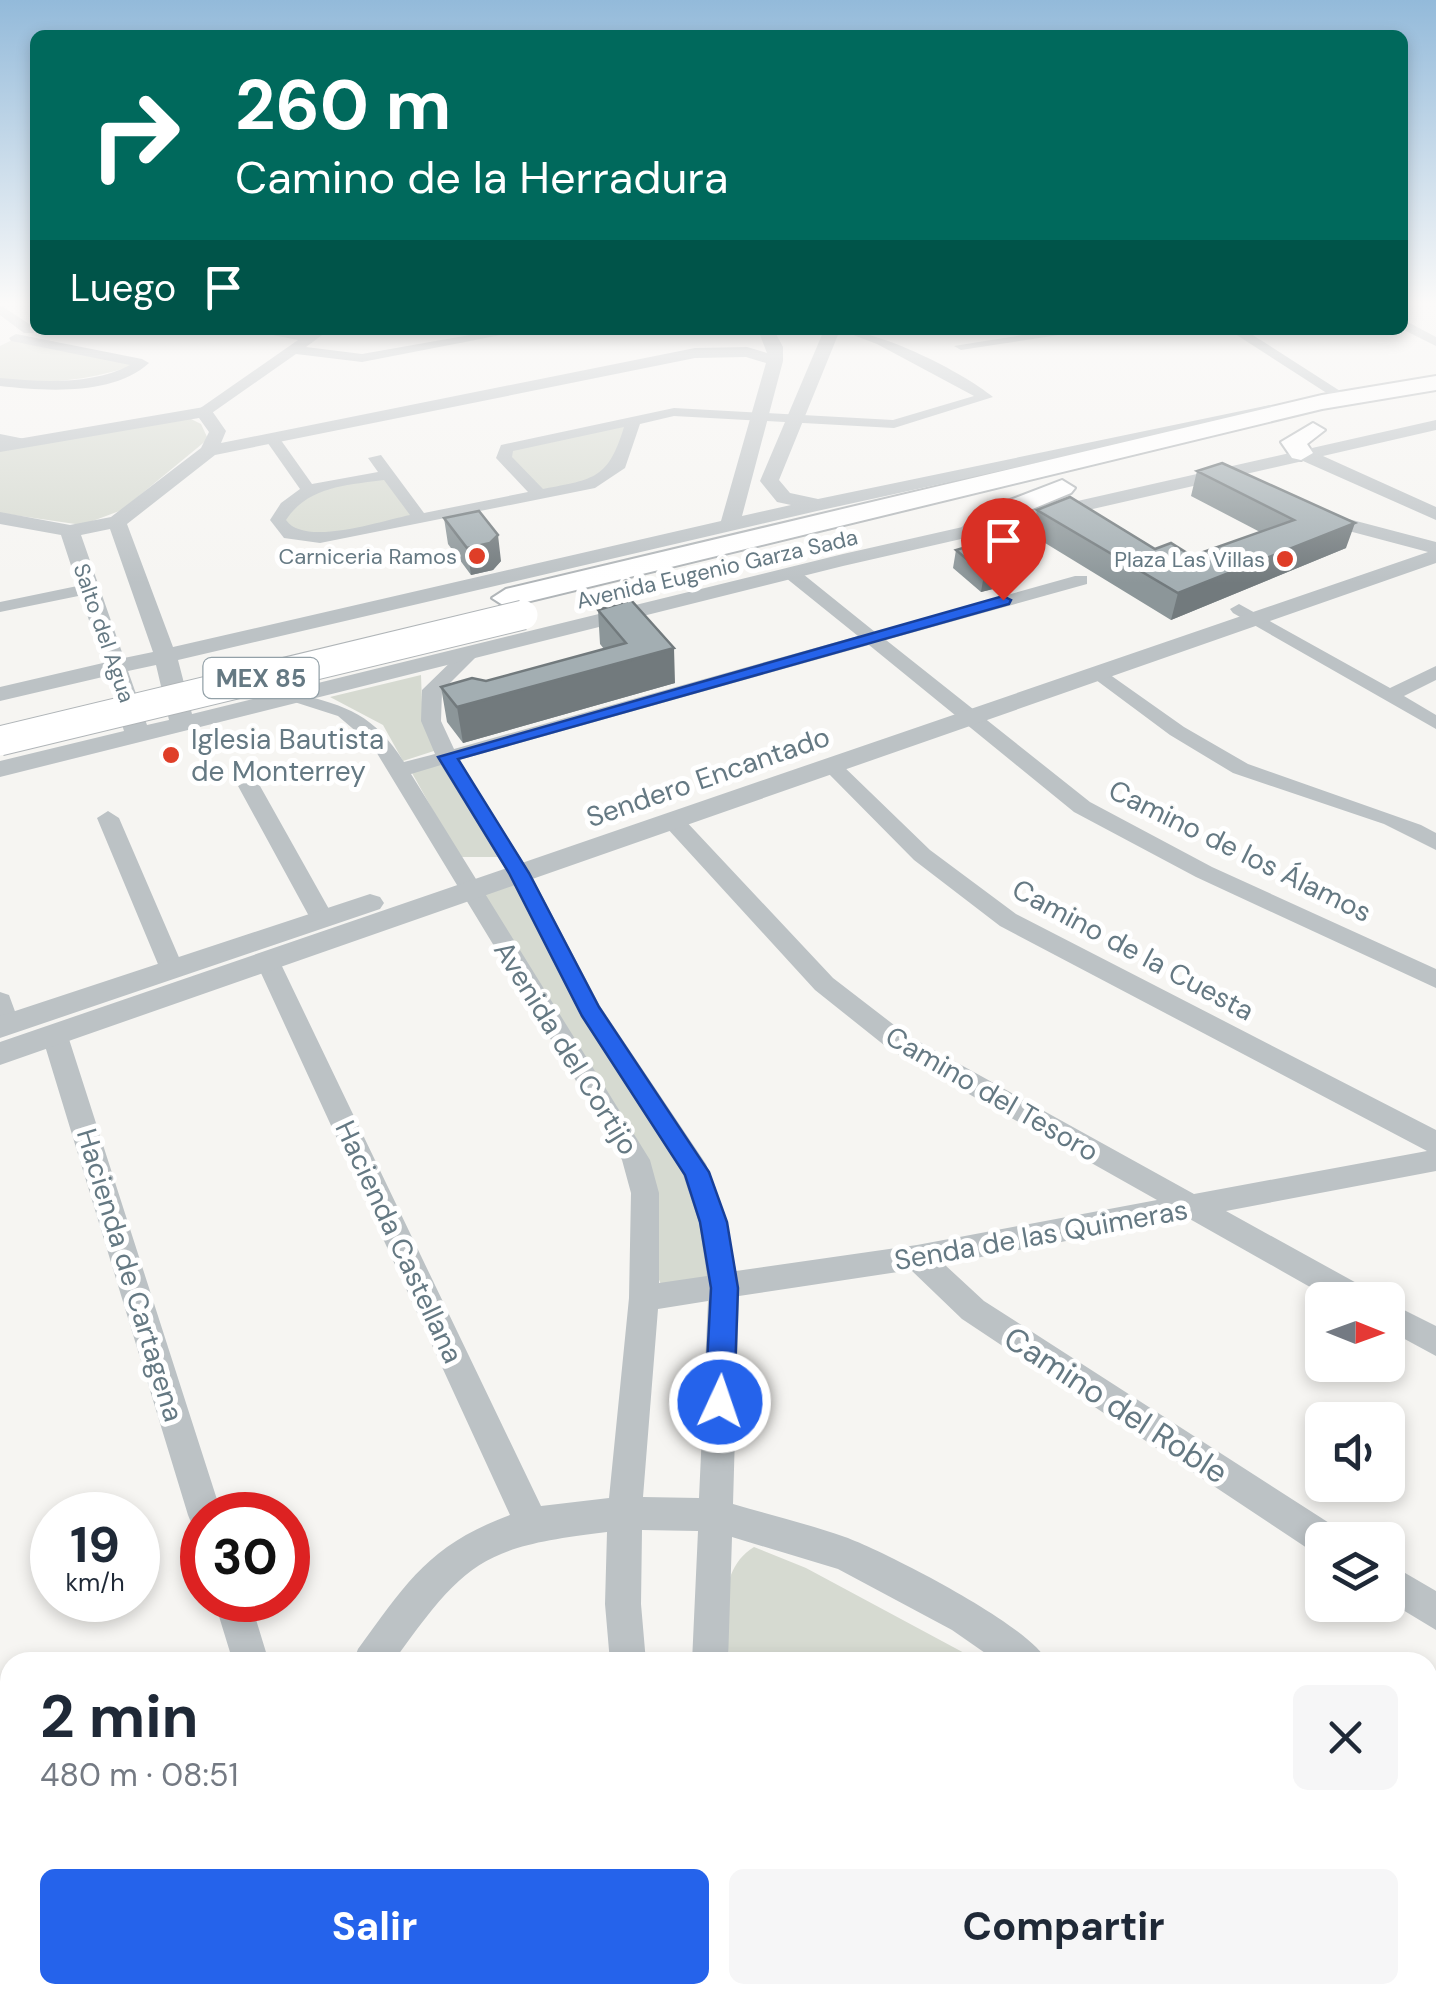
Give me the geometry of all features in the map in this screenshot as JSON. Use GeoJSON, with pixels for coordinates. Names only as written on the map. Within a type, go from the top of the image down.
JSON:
{"type":"FeatureCollection","features":[{"type":"Feature","properties":{"kind":"highway","name":"Avenida Eugenio Garza Sada"},"geometry":{"type":"LineString","coordinates":[[0,741],[514,606],[1353,397]]}},
{"type":"Feature","properties":{"kind":"highway","name":"Avenida Eugenio Garza Sada"},"geometry":{"type":"LineString","coordinates":[[0,719],[1062,488],[1307,442],[1436,406]]}},
{"type":"Feature","properties":{"kind":"highway"},"geometry":{"type":"LineString","coordinates":[[976,530],[985,519],[1062,488]]}},
{"type":"Feature","properties":{"kind":"street"},"geometry":{"type":"LineString","coordinates":[[0,447],[204,412],[226,397]]}},
{"type":"Feature","properties":{"kind":"street"},"geometry":{"type":"LineString","coordinates":[[217,431],[282,425],[421,397]]}},
{"type":"Feature","properties":{"kind":"street"},"geometry":{"type":"LineString","coordinates":[[208,450],[481,397]]}},
{"type":"Feature","properties":{"kind":"street"},"geometry":{"type":"LineString","coordinates":[[730,524],[765,397]]}},
{"type":"Feature","properties":{"kind":"street"},"geometry":{"type":"LineString","coordinates":[[803,397],[769,480],[784,498],[817,505]]}},
{"type":"Feature","properties":{"kind":"street"},"geometry":{"type":"LineString","coordinates":[[541,496],[504,458],[506,448],[674,412],[894,424],[922,397]]}},
{"type":"Feature","properties":{"kind":"street"},"geometry":{"type":"LineString","coordinates":[[980,397],[1006,406]]}},
{"type":"Feature","properties":{"kind":"street"},"geometry":{"type":"LineString","coordinates":[[980,397],[986,397]]}},
{"type":"Feature","properties":{"kind":"street"},"geometry":{"type":"LineString","coordinates":[[1328,397],[1333,400]]}},
{"type":"Feature","properties":{"kind":"street","name":"Avenida Eugenio Garza Sada"},"geometry":{"type":"LineString","coordinates":[[228,648],[234,650],[406,609],[460,589],[730,524],[1163,429],[1333,400]]}},
{"type":"Feature","properties":{"kind":"street"},"geometry":{"type":"LineString","coordinates":[[204,412],[217,431]]}},
{"type":"Feature","properties":{"kind":"street"},"geometry":{"type":"LineString","coordinates":[[387,475],[308,490],[284,508],[278,520],[292,536],[320,538],[589,484],[620,465],[634,420]]}},
{"type":"Feature","properties":{"kind":"street"},"geometry":{"type":"LineString","coordinates":[[0,768],[1226,471],[1307,442],[1436,425]]}},
{"type":"Feature","properties":{"kind":"street"},"geometry":{"type":"LineString","coordinates":[[0,518],[72,536],[118,527],[208,450],[217,431]]}},
{"type":"Feature","properties":{"kind":"street"},"geometry":{"type":"LineString","coordinates":[[0,439],[27,441]]}},
{"type":"Feature","properties":{"kind":"street"},"geometry":{"type":"LineString","coordinates":[[273,439],[308,490]]}},
{"type":"Feature","properties":{"kind":"street"},"geometry":{"type":"LineString","coordinates":[[1307,442],[1359,479],[1436,514]]}},
{"type":"Feature","properties":{"kind":"street"},"geometry":{"type":"LineString","coordinates":[[376,458],[419,518]]}},
{"type":"Feature","properties":{"kind":"street"},"geometry":{"type":"LineString","coordinates":[[1226,471],[1259,486],[1274,472],[1297,468],[1359,479]]}},
{"type":"Feature","properties":{"kind":"street"},"geometry":{"type":"LineString","coordinates":[[1300,512],[1432,546]]}},
{"type":"Feature","properties":{"kind":"street","name":"Salto del Agua"},"geometry":{"type":"LineString","coordinates":[[118,527],[165,655],[182,724]]}},
{"type":"Feature","properties":{"kind":"street","name":"Salto del Agua"},"geometry":{"type":"LineString","coordinates":[[72,536],[138,735]]}},
{"type":"Feature","properties":{"kind":"street","name":"Sendero Encantado"},"geometry":{"type":"LineString","coordinates":[[514,865],[674,822],[833,766],[962,710],[1099,673],[1432,546]]}},
{"type":"Feature","properties":{"kind":"street","name":"Camino de los Álamos"},"geometry":{"type":"LineString","coordinates":[[792,574],[1055,787],[1114,825],[1204,872],[1436,979]]}},
{"type":"Feature","properties":{"kind":"street"},"geometry":{"type":"LineString","coordinates":[[400,770],[1081,580]]}},
{"type":"Feature","properties":{"kind":"street"},"geometry":{"type":"LineString","coordinates":[[0,607],[87,589]]}},
{"type":"Feature","properties":{"kind":"street"},"geometry":{"type":"LineString","coordinates":[[1248,614],[1436,723]]}},
{"type":"Feature","properties":{"kind":"street","name":"Sendero Encantado"},"geometry":{"type":"LineString","coordinates":[[0,1054],[267,960],[514,865],[1248,614]]}},
{"type":"Feature","properties":{"kind":"street"},"geometry":{"type":"LineString","coordinates":[[10,692],[165,655],[228,648],[235,688],[263,694],[472,652]]}},
{"type":"Feature","properties":{"kind":"street","name":"Avenida del Cortijo"},"geometry":{"type":"LineString","coordinates":[[472,652],[440,678],[429,702],[431,721],[447,757],[514,865],[590,1010],[696,1172],[714,1222],[724,1288],[710,1652]]}},
{"type":"Feature","properties":{"kind":"street"},"geometry":{"type":"LineString","coordinates":[[1388,696],[1436,672]]}},
{"type":"Feature","properties":{"kind":"street"},"geometry":{"type":"LineString","coordinates":[[1099,673],[1244,770],[1296,790],[1371,808],[1436,843]]}},
{"type":"Feature","properties":{"kind":"street"},"geometry":{"type":"LineString","coordinates":[[10,692],[59,692],[78,708],[71,735],[36,760]]}},
{"type":"Feature","properties":{"kind":"street","name":"Avenida del Cortijo"},"geometry":{"type":"LineString","coordinates":[[295,699],[345,712],[363,724],[400,770],[636,1160],[645,1194],[644,1298],[625,1513],[623,1604],[627,1652]]}},
{"type":"Feature","properties":{"kind":"street","name":"Camino de la Cuesta"},"geometry":{"type":"LineString","coordinates":[[833,766],[922,854],[1008,920],[1436,1143]]}},
{"type":"Feature","properties":{"kind":"street"},"geometry":{"type":"LineString","coordinates":[[249,786],[322,918]]}},
{"type":"Feature","properties":{"kind":"street"},"geometry":{"type":"LineString","coordinates":[[108,818],[172,969]]}},
{"type":"Feature","properties":{"kind":"street","name":"Camino del Tesoro"},"geometry":{"type":"LineString","coordinates":[[674,822],[824,984],[856,1012],[949,1073],[1327,1282]]}},
{"type":"Feature","properties":{"kind":"street","name":"Sendero Encantado"},"geometry":{"type":"LineString","coordinates":[[2,1018],[172,969],[322,918],[466,882]]}},
{"type":"Feature","properties":{"kind":"street","name":"Hacienda Castellana"},"geometry":{"type":"LineString","coordinates":[[267,960],[532,1524]]}},
{"type":"Feature","properties":{"kind":"street","name":"Hacienda de Cartagena"},"geometry":{"type":"LineString","coordinates":[[55,1036],[198,1492]]}},
{"type":"Feature","properties":{"kind":"street","name":"Senda de las Quimeras"},"geometry":{"type":"LineString","coordinates":[[644,1298],[918,1257],[1436,1160]]}},
{"type":"Feature","properties":{"kind":"street","name":"Camino del Roble"},"geometry":{"type":"LineString","coordinates":[[918,1257],[945,1287],[1006,1334],[1305,1527]]}},
{"type":"Feature","properties":{"kind":"street"},"geometry":{"type":"LineString","coordinates":[[1405,1325],[1436,1342]]}},
{"type":"Feature","properties":{"kind":"street"},"geometry":{"type":"LineString","coordinates":[[378,1652],[422,1590],[451,1562],[482,1542],[532,1524],[625,1513],[715,1515],[845,1554],[907,1583],[1013,1652]]}},
{"type":"Feature","properties":{"kind":"street"},"geometry":{"type":"LineString","coordinates":[[1405,1591],[1436,1612]]}},
{"type":"Feature","properties":{"kind":"street"},"geometry":{"type":"LineString","coordinates":[[239,1622],[248,1652]]}},
{"type":"Feature","properties":{"kind":"shaded area"},"geometry":{"type":"Polygon","coordinates":[[[181,414],[201,424],[208,439],[122,510],[82,525],[0,513],[0,450],[181,414]]]}},
{"type":"Feature","properties":{"kind":"shaded area"},"geometry":{"type":"Polygon","coordinates":[[[634,420],[613,472],[541,496],[504,450],[634,420]]]}},
{"type":"Feature","properties":{"kind":"shaded area"},"geometry":{"type":"Polygon","coordinates":[[[387,475],[419,517],[320,538],[282,529],[284,507],[308,490],[387,475]]]}},
{"type":"Feature","properties":{"kind":"shaded area"},"geometry":{"type":"Polygon","coordinates":[[[421,675],[422,703],[437,750],[403,761],[383,725],[330,697],[421,675]]]}},
{"type":"Feature","properties":{"kind":"shaded area"},"geometry":{"type":"Polygon","coordinates":[[[444,763],[500,857],[459,857],[412,773],[444,763]]]}},
{"type":"Feature","properties":{"kind":"shaded area"},"geometry":{"type":"Polygon","coordinates":[[[516,882],[686,1172],[714,1276],[662,1287],[655,1270],[656,1218],[483,895],[516,882]]]}},
{"type":"Feature","properties":{"kind":"shaded area"},"geometry":{"type":"Polygon","coordinates":[[[754,1547],[806,1568],[962,1652],[728,1652],[728,1584],[742,1557],[754,1547]]]}},
{"type":"Feature","properties":{"kind":"building"},"geometry":{"type":"Polygon","coordinates":[[[1222,463],[1355,523],[1178,593],[1037,510],[1070,497],[1155,549],[1171,543],[1192,556],[1294,520],[1197,471],[1222,463]]]}},
{"type":"Feature","properties":{"kind":"building"},"geometry":{"type":"Polygon","coordinates":[[[479,511],[498,535],[490,543],[467,548],[444,518],[479,511]]]}},
{"type":"Feature","properties":{"kind":"building"},"geometry":{"type":"Polygon","coordinates":[[[994,539],[1024,564],[984,574],[956,550],[994,539]]]}},
{"type":"Feature","properties":{"kind":"building"},"geometry":{"type":"Polygon","coordinates":[[[631,600],[674,648],[457,707],[441,687],[472,678],[486,681],[626,643],[598,610],[631,600]]]}},
{"type":"Feature","properties":{"kind":"place","name":"Carniceria Ramos"},"geometry":{"type":"Point","coordinates":[477,556]}},
{"type":"Feature","properties":{"kind":"place","name":"Plaza Las Villas"},"geometry":{"type":"Point","coordinates":[1285,559]}},
{"type":"Feature","properties":{"kind":"place","name":"Iglesia Bautista de Monterrey"},"geometry":{"type":"Point","coordinates":[171,755]}},
{"type":"Feature","properties":{"kind":"route"},"geometry":{"type":"LineString","coordinates":[[720,1402],[724,1288],[714,1222],[696,1172],[680,1142],[590,1010],[519,873],[447,757],[1003,600]]}}]}
